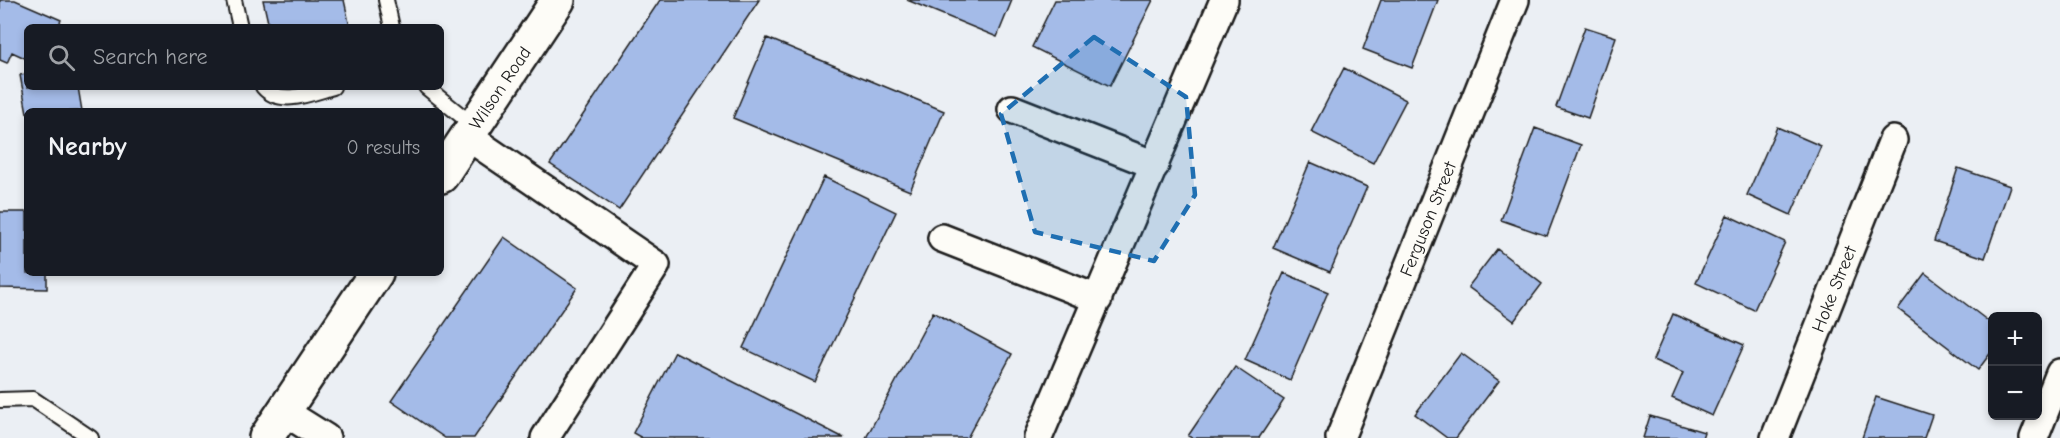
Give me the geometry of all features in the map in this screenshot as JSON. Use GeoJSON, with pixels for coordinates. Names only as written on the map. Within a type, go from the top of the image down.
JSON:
{"type":"FeatureCollection","features":[{"type":"Feature","properties":{"kind":"street","name":"Wilson Road"},"geometry":{"type":"LineString","coordinates":[[444,172],[558,0]]}},
{"type":"Feature","properties":{"kind":"street"},"geometry":{"type":"LineString","coordinates":[[1038,438],[1224,0]]}},
{"type":"Feature","properties":{"kind":"street","name":"Ferguson Street"},"geometry":{"type":"LineString","coordinates":[[1340,438],[1515,0]]}},
{"type":"Feature","properties":{"kind":"street"},"geometry":{"type":"LineString","coordinates":[[1012,109],[1155,165]]}},
{"type":"Feature","properties":{"kind":"street"},"geometry":{"type":"LineString","coordinates":[[471,131],[656,265],[545,438]]}},
{"type":"Feature","properties":{"kind":"street","name":"Hoke Street"},"geometry":{"type":"LineString","coordinates":[[1775,438],[1893,140]]}},
{"type":"Feature","properties":{"kind":"street"},"geometry":{"type":"LineString","coordinates":[[942,238],[1098,299]]}},
{"type":"Feature","properties":{"kind":"street"},"geometry":{"type":"LineString","coordinates":[[266,438],[374,276]]}},
{"type":"Feature","properties":{"kind":"street"},"geometry":{"type":"LineString","coordinates":[[2034,438],[2060,373]]}},
{"type":"Feature","properties":{"kind":"street"},"geometry":{"type":"LineString","coordinates":[[284,411],[326,438]]}},
{"type":"Feature","properties":{"kind":"lane"},"geometry":{"type":"LineString","coordinates":[[234,0],[239,24]]}},
{"type":"Feature","properties":{"kind":"lane"},"geometry":{"type":"LineString","coordinates":[[386,0],[391,24]]}},
{"type":"Feature","properties":{"kind":"lane"},"geometry":{"type":"LineString","coordinates":[[265,90],[294,99],[323,90]]}},
{"type":"Feature","properties":{"kind":"lane"},"geometry":{"type":"LineString","coordinates":[[429,90],[471,131]]}},
{"type":"Feature","properties":{"kind":"lane"},"geometry":{"type":"LineString","coordinates":[[0,400],[33,399],[91,438]]}},
{"type":"Feature","properties":{"kind":"highlighted area"},"geometry":{"type":"Polygon","coordinates":[[[1094,37],[1186,97],[1195,195],[1154,261],[1035,232],[1001,114],[1094,37]]]}},
{"type":"Feature","properties":{"kind":"building"},"geometry":{"type":"Polygon","coordinates":[[[0,0],[15,0],[61,20],[59,24],[24,24],[24,58],[12,52],[7,63],[0,60],[0,0]]]}},
{"type":"Feature","properties":{"kind":"building"},"geometry":{"type":"Polygon","coordinates":[[[263,0],[344,0],[349,24],[268,24],[263,0]]]}},
{"type":"Feature","properties":{"kind":"building"},"geometry":{"type":"Polygon","coordinates":[[[660,0],[759,0],[619,210],[550,164],[660,0]]]}},
{"type":"Feature","properties":{"kind":"building"},"geometry":{"type":"Polygon","coordinates":[[[907,0],[1012,0],[997,37],[907,0]]]}},
{"type":"Feature","properties":{"kind":"building"},"geometry":{"type":"Polygon","coordinates":[[[1055,0],[1153,0],[1110,86],[1032,47],[1055,0]]]}},
{"type":"Feature","properties":{"kind":"building"},"geometry":{"type":"Polygon","coordinates":[[[1381,0],[1438,0],[1412,68],[1363,49],[1381,0]]]}},
{"type":"Feature","properties":{"kind":"building"},"geometry":{"type":"Polygon","coordinates":[[[1585,27],[1616,37],[1588,118],[1556,107],[1585,27]]]}},
{"type":"Feature","properties":{"kind":"building"},"geometry":{"type":"Polygon","coordinates":[[[767,38],[944,111],[910,191],[733,118],[767,38]]]}},
{"type":"Feature","properties":{"kind":"building"},"geometry":{"type":"Polygon","coordinates":[[[1344,68],[1406,100],[1373,163],[1311,132],[1344,68]]]}},
{"type":"Feature","properties":{"kind":"building"},"geometry":{"type":"Polygon","coordinates":[[[24,74],[24,90],[78,90],[82,108],[26,108],[20,75],[24,74]]]}},
{"type":"Feature","properties":{"kind":"building"},"geometry":{"type":"Polygon","coordinates":[[[1777,127],[1821,146],[1791,215],[1747,195],[1777,127]]]}},
{"type":"Feature","properties":{"kind":"building"},"geometry":{"type":"Polygon","coordinates":[[[1535,128],[1581,145],[1547,236],[1501,220],[1535,128]]]}},
{"type":"Feature","properties":{"kind":"building"},"geometry":{"type":"Polygon","coordinates":[[[1310,162],[1367,187],[1330,272],[1273,248],[1310,162]]]}},
{"type":"Feature","properties":{"kind":"building"},"geometry":{"type":"Polygon","coordinates":[[[1958,168],[2010,186],[1985,258],[1934,241],[1958,168]]]}},
{"type":"Feature","properties":{"kind":"building"},"geometry":{"type":"Polygon","coordinates":[[[824,177],[896,212],[815,382],[743,348],[824,177]]]}},
{"type":"Feature","properties":{"kind":"building"},"geometry":{"type":"Polygon","coordinates":[[[0,212],[24,212],[24,276],[47,276],[47,289],[0,288],[0,212]]]}},
{"type":"Feature","properties":{"kind":"building"},"geometry":{"type":"Polygon","coordinates":[[[1727,215],[1785,242],[1754,310],[1696,283],[1727,215]]]}},
{"type":"Feature","properties":{"kind":"building"},"geometry":{"type":"Polygon","coordinates":[[[504,237],[577,288],[474,438],[445,438],[391,401],[504,237]]]}},
{"type":"Feature","properties":{"kind":"building"},"geometry":{"type":"Polygon","coordinates":[[[1497,249],[1542,284],[1514,321],[1468,287],[1497,249]]]}},
{"type":"Feature","properties":{"kind":"building"},"geometry":{"type":"Polygon","coordinates":[[[1284,273],[1328,292],[1290,380],[1245,360],[1284,273]]]}},
{"type":"Feature","properties":{"kind":"building"},"geometry":{"type":"Polygon","coordinates":[[[1925,273],[1988,321],[1988,356],[1978,370],[1898,309],[1925,273]]]}},
{"type":"Feature","properties":{"kind":"building"},"geometry":{"type":"Polygon","coordinates":[[[933,312],[1012,354],[967,438],[866,438],[933,312]]]}},
{"type":"Feature","properties":{"kind":"building"},"geometry":{"type":"Polygon","coordinates":[[[1673,314],[1744,345],[1712,416],[1672,398],[1683,373],[1653,360],[1673,314]]]}},
{"type":"Feature","properties":{"kind":"building"},"geometry":{"type":"Polygon","coordinates":[[[675,352],[844,438],[642,438],[633,433],[675,352]]]}},
{"type":"Feature","properties":{"kind":"building"},"geometry":{"type":"Polygon","coordinates":[[[1461,353],[1499,381],[1456,438],[1447,438],[1415,414],[1461,353]]]}},
{"type":"Feature","properties":{"kind":"building"},"geometry":{"type":"Polygon","coordinates":[[[1235,367],[1284,400],[1259,438],[1192,438],[1188,436],[1235,367]]]}},
{"type":"Feature","properties":{"kind":"building"},"geometry":{"type":"Polygon","coordinates":[[[1876,397],[1932,415],[1924,438],[1862,438],[1876,397]]]}},
{"type":"Feature","properties":{"kind":"building"},"geometry":{"type":"Polygon","coordinates":[[[1650,416],[1704,432],[1702,438],[1643,438],[1650,416]]]}}]}
